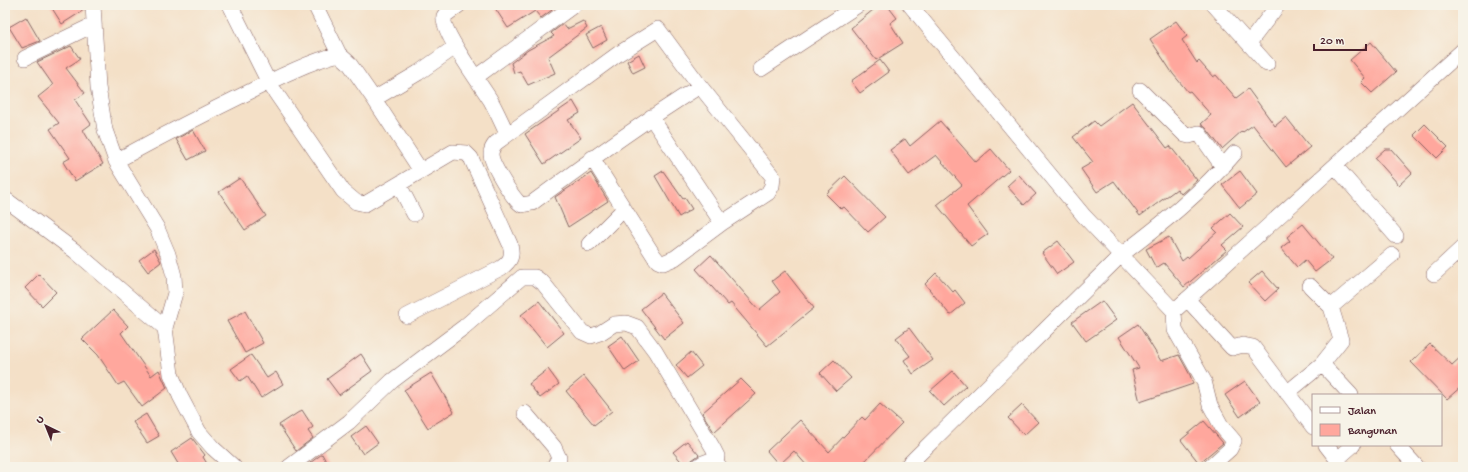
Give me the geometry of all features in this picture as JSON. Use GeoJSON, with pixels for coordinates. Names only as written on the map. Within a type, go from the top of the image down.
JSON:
{"type":"FeatureCollection","features":[{"type":"Feature","properties":{"kind":"street"},"geometry":{"type":"LineString","coordinates":[[93,5],[100,106],[105,130],[116,162],[157,228],[168,254],[174,276],[175,293],[165,328],[171,374],[180,396],[199,432],[213,448],[234,467]]}},
{"type":"Feature","properties":{"kind":"street"},"geometry":{"type":"LineString","coordinates":[[230,5],[269,83],[343,191],[356,202],[365,204],[453,152],[459,151],[466,153],[471,158],[513,253],[508,263],[501,268],[407,316]]}},
{"type":"Feature","properties":{"kind":"street"},"geometry":{"type":"LineString","coordinates":[[314,5],[339,54],[349,63],[421,171]]}},
{"type":"Feature","properties":{"kind":"street"},"geometry":{"type":"LineString","coordinates":[[459,5],[443,18],[455,46],[492,102],[507,134]]}},
{"type":"Feature","properties":{"kind":"street"},"geometry":{"type":"LineString","coordinates":[[476,77],[574,5]]}},
{"type":"Feature","properties":{"kind":"street"},"geometry":{"type":"LineString","coordinates":[[761,69],[858,5]]}},
{"type":"Feature","properties":{"kind":"street"},"geometry":{"type":"LineString","coordinates":[[910,5],[1084,216],[1174,312],[1175,330],[1204,381],[1210,405],[1222,427],[1234,441],[1230,449],[1210,467]]}},
{"type":"Feature","properties":{"kind":"street"},"geometry":{"type":"LineString","coordinates":[[1214,5],[1267,64]]}},
{"type":"Feature","properties":{"kind":"street"},"geometry":{"type":"LineString","coordinates":[[1249,43],[1278,5]]}},
{"type":"Feature","properties":{"kind":"street"},"geometry":{"type":"LineString","coordinates":[[25,58],[94,24]]}},
{"type":"Feature","properties":{"kind":"street"},"geometry":{"type":"LineString","coordinates":[[592,158],[658,261],[663,263],[675,258],[722,223],[768,193],[772,186],[773,177],[700,86],[658,29],[618,54],[507,134],[496,143],[491,154],[493,162],[515,200],[522,205],[532,203],[592,158],[651,116],[700,86]]}},
{"type":"Feature","properties":{"kind":"street"},"geometry":{"type":"LineString","coordinates":[[374,99],[418,73],[455,46]]}},
{"type":"Feature","properties":{"kind":"street"},"geometry":{"type":"LineString","coordinates":[[1174,312],[1463,50]]}},
{"type":"Feature","properties":{"kind":"street"},"geometry":{"type":"LineString","coordinates":[[116,162],[182,125],[269,83],[327,57],[339,54]]}},
{"type":"Feature","properties":{"kind":"street"},"geometry":{"type":"LineString","coordinates":[[1140,90],[1185,135],[1189,136],[1199,133],[1223,167]]}},
{"type":"Feature","properties":{"kind":"street"},"geometry":{"type":"LineString","coordinates":[[651,116],[722,223]]}},
{"type":"Feature","properties":{"kind":"street"},"geometry":{"type":"LineString","coordinates":[[906,467],[1121,255],[1169,219],[1223,167],[1235,153]]}},
{"type":"Feature","properties":{"kind":"street"},"geometry":{"type":"LineString","coordinates":[[1335,166],[1396,236]]}},
{"type":"Feature","properties":{"kind":"street"},"geometry":{"type":"LineString","coordinates":[[399,185],[414,214]]}},
{"type":"Feature","properties":{"kind":"street"},"geometry":{"type":"LineString","coordinates":[[5,199],[75,252],[165,328]]}},
{"type":"Feature","properties":{"kind":"street"},"geometry":{"type":"LineString","coordinates":[[589,244],[624,209]]}},
{"type":"Feature","properties":{"kind":"street"},"geometry":{"type":"LineString","coordinates":[[1434,274],[1463,247]]}},
{"type":"Feature","properties":{"kind":"street"},"geometry":{"type":"LineString","coordinates":[[1331,307],[1392,255]]}},
{"type":"Feature","properties":{"kind":"street"},"geometry":{"type":"LineString","coordinates":[[289,467],[349,422],[392,381],[464,327],[522,277],[536,277],[543,283],[575,324],[586,334],[591,336],[600,333],[614,324],[626,323],[637,327],[655,351],[714,448],[718,465],[707,461],[697,467]]}},
{"type":"Feature","properties":{"kind":"street"},"geometry":{"type":"LineString","coordinates":[[1286,393],[1322,364],[1341,340],[1331,307],[1310,286]]}},
{"type":"Feature","properties":{"kind":"street"},"geometry":{"type":"LineString","coordinates":[[1188,299],[1232,348],[1249,346],[1254,348],[1286,393],[1312,426]]}},
{"type":"Feature","properties":{"kind":"street"},"geometry":{"type":"LineString","coordinates":[[1322,364],[1350,394]]}},
{"type":"Feature","properties":{"kind":"street"},"geometry":{"type":"LineString","coordinates":[[525,413],[554,447],[559,458],[554,467]]}},
{"type":"Feature","properties":{"kind":"street"},"geometry":{"type":"LineString","coordinates":[[1327,446],[1340,463],[1352,446]]}},
{"type":"Feature","properties":{"kind":"street"},"geometry":{"type":"LineString","coordinates":[[1398,446],[1417,467]]}},
{"type":"Feature","properties":{"kind":"street"},"geometry":{"type":"LineString","coordinates":[[213,448],[219,467]]}},
{"type":"Feature","properties":{"kind":"building"},"geometry":{"type":"Polygon","coordinates":[[[50,5],[84,5],[84,10],[62,24],[50,5]]]}},
{"type":"Feature","properties":{"kind":"building"},"geometry":{"type":"Polygon","coordinates":[[[493,5],[549,5],[552,10],[541,18],[535,11],[508,28],[493,5]]]}},
{"type":"Feature","properties":{"kind":"building"},"geometry":{"type":"Polygon","coordinates":[[[879,5],[887,5],[897,18],[890,23],[903,43],[876,60],[851,28],[879,5]]]}},
{"type":"Feature","properties":{"kind":"building"},"geometry":{"type":"Polygon","coordinates":[[[26,17],[40,41],[22,48],[9,27],[26,17]]]}},
{"type":"Feature","properties":{"kind":"building"},"geometry":{"type":"Polygon","coordinates":[[[583,21],[587,28],[548,57],[555,73],[528,85],[520,71],[514,73],[511,63],[528,50],[554,36],[551,33],[563,24],[567,29],[583,21]]]}},
{"type":"Feature","properties":{"kind":"building"},"geometry":{"type":"Polygon","coordinates":[[[1176,21],[1187,36],[1182,40],[1197,63],[1199,61],[1213,77],[1216,75],[1236,98],[1248,89],[1275,126],[1286,117],[1310,147],[1286,167],[1253,125],[1243,132],[1242,131],[1222,149],[1206,128],[1201,124],[1211,115],[1190,91],[1188,92],[1173,74],[1150,39],[1176,21]]]}},
{"type":"Feature","properties":{"kind":"building"},"geometry":{"type":"Polygon","coordinates":[[[601,27],[607,40],[593,48],[586,35],[601,27]]]}},
{"type":"Feature","properties":{"kind":"building"},"geometry":{"type":"Polygon","coordinates":[[[1371,42],[1396,72],[1372,93],[1361,82],[1365,78],[1350,60],[1371,42]]]}},
{"type":"Feature","properties":{"kind":"building"},"geometry":{"type":"Polygon","coordinates":[[[71,46],[80,59],[66,68],[85,93],[75,100],[91,124],[83,130],[103,164],[75,181],[63,162],[70,158],[50,129],[59,123],[38,97],[53,85],[37,62],[71,46]]]}},
{"type":"Feature","properties":{"kind":"building"},"geometry":{"type":"Polygon","coordinates":[[[639,54],[645,67],[633,73],[627,61],[639,54]]]}},
{"type":"Feature","properties":{"kind":"building"},"geometry":{"type":"Polygon","coordinates":[[[880,60],[889,72],[860,93],[851,81],[880,60]]]}},
{"type":"Feature","properties":{"kind":"building"},"geometry":{"type":"Polygon","coordinates":[[[573,101],[580,113],[568,120],[581,138],[544,164],[525,134],[573,101]]]}},
{"type":"Feature","properties":{"kind":"building"},"geometry":{"type":"Polygon","coordinates":[[[1132,102],[1167,148],[1170,146],[1197,180],[1181,194],[1177,189],[1140,216],[1114,181],[1097,192],[1081,169],[1093,162],[1073,137],[1094,121],[1099,126],[1132,102]]]}},
{"type":"Feature","properties":{"kind":"building"},"geometry":{"type":"Polygon","coordinates":[[[940,121],[976,162],[991,149],[1009,170],[967,206],[988,234],[971,246],[937,205],[962,185],[936,155],[909,175],[890,150],[905,139],[910,146],[940,121]]]}},
{"type":"Feature","properties":{"kind":"building"},"geometry":{"type":"Polygon","coordinates":[[[1425,124],[1448,147],[1437,158],[1414,135],[1425,124]]]}},
{"type":"Feature","properties":{"kind":"building"},"geometry":{"type":"Polygon","coordinates":[[[193,130],[205,151],[188,160],[176,139],[193,130]]]}},
{"type":"Feature","properties":{"kind":"building"},"geometry":{"type":"Polygon","coordinates":[[[1385,149],[1391,149],[1412,173],[1399,185],[1375,158],[1385,149]]]}},
{"type":"Feature","properties":{"kind":"building"},"geometry":{"type":"Polygon","coordinates":[[[663,171],[692,209],[679,217],[655,176],[663,171]]]}},
{"type":"Feature","properties":{"kind":"building"},"geometry":{"type":"Polygon","coordinates":[[[1240,171],[1257,194],[1240,208],[1222,185],[1240,171]]]}},
{"type":"Feature","properties":{"kind":"building"},"geometry":{"type":"Polygon","coordinates":[[[591,173],[608,201],[568,227],[555,197],[591,173]]]}},
{"type":"Feature","properties":{"kind":"building"},"geometry":{"type":"Polygon","coordinates":[[[1019,175],[1036,194],[1024,205],[1007,186],[1019,175]]]}},
{"type":"Feature","properties":{"kind":"building"},"geometry":{"type":"Polygon","coordinates":[[[845,176],[885,217],[868,232],[844,207],[841,209],[826,194],[845,176]]]}},
{"type":"Feature","properties":{"kind":"building"},"geometry":{"type":"Polygon","coordinates":[[[240,178],[266,216],[245,230],[219,192],[240,178]]]}},
{"type":"Feature","properties":{"kind":"building"},"geometry":{"type":"Polygon","coordinates":[[[1230,213],[1243,227],[1222,245],[1227,250],[1184,287],[1164,263],[1156,268],[1146,249],[1169,237],[1182,261],[1187,257],[1188,258],[1217,232],[1213,228],[1230,213]]]}},
{"type":"Feature","properties":{"kind":"building"},"geometry":{"type":"Polygon","coordinates":[[[1303,224],[1332,259],[1315,272],[1305,260],[1297,267],[1281,248],[1290,241],[1287,237],[1303,224]]]}},
{"type":"Feature","properties":{"kind":"building"},"geometry":{"type":"Polygon","coordinates":[[[1058,241],[1074,262],[1057,274],[1042,253],[1058,241]]]}},
{"type":"Feature","properties":{"kind":"building"},"geometry":{"type":"Polygon","coordinates":[[[154,249],[161,262],[148,272],[139,260],[154,249]]]}},
{"type":"Feature","properties":{"kind":"building"},"geometry":{"type":"Polygon","coordinates":[[[711,255],[759,310],[780,292],[772,281],[785,271],[814,308],[767,346],[731,303],[728,305],[696,269],[711,255]]]}},
{"type":"Feature","properties":{"kind":"building"},"geometry":{"type":"Polygon","coordinates":[[[1262,271],[1278,289],[1265,301],[1248,283],[1262,271]]]}},
{"type":"Feature","properties":{"kind":"building"},"geometry":{"type":"Polygon","coordinates":[[[936,273],[953,292],[955,290],[965,303],[950,315],[925,284],[936,273]]]}},
{"type":"Feature","properties":{"kind":"building"},"geometry":{"type":"Polygon","coordinates":[[[39,274],[56,292],[42,306],[25,288],[39,274]]]}},
{"type":"Feature","properties":{"kind":"building"},"geometry":{"type":"Polygon","coordinates":[[[661,293],[684,323],[664,339],[641,309],[661,293]]]}},
{"type":"Feature","properties":{"kind":"building"},"geometry":{"type":"Polygon","coordinates":[[[539,301],[564,333],[547,347],[521,315],[539,301]]]}},
{"type":"Feature","properties":{"kind":"building"},"geometry":{"type":"Polygon","coordinates":[[[1102,301],[1116,320],[1086,341],[1072,322],[1102,301]]]}},
{"type":"Feature","properties":{"kind":"building"},"geometry":{"type":"Polygon","coordinates":[[[113,310],[128,326],[121,333],[151,376],[159,370],[167,388],[142,407],[124,382],[118,385],[98,355],[82,339],[113,310]]]}},
{"type":"Feature","properties":{"kind":"building"},"geometry":{"type":"Polygon","coordinates":[[[245,311],[263,343],[245,353],[227,321],[245,311]]]}},
{"type":"Feature","properties":{"kind":"building"},"geometry":{"type":"Polygon","coordinates":[[[1138,324],[1161,361],[1179,355],[1190,375],[1193,384],[1140,402],[1132,370],[1139,368],[1119,337],[1138,324]]]}},
{"type":"Feature","properties":{"kind":"building"},"geometry":{"type":"Polygon","coordinates":[[[909,328],[933,360],[913,374],[904,360],[910,356],[896,338],[909,328]]]}},
{"type":"Feature","properties":{"kind":"building"},"geometry":{"type":"Polygon","coordinates":[[[622,336],[639,361],[625,371],[608,346],[622,336]]]}},
{"type":"Feature","properties":{"kind":"building"},"geometry":{"type":"Polygon","coordinates":[[[1430,344],[1452,365],[1463,355],[1463,385],[1447,399],[1411,362],[1430,344]]]}},
{"type":"Feature","properties":{"kind":"building"},"geometry":{"type":"Polygon","coordinates":[[[691,352],[702,366],[687,378],[676,365],[691,352]]]}},
{"type":"Feature","properties":{"kind":"building"},"geometry":{"type":"Polygon","coordinates":[[[361,354],[372,371],[339,395],[327,379],[361,354]]]}},
{"type":"Feature","properties":{"kind":"building"},"geometry":{"type":"Polygon","coordinates":[[[251,355],[267,378],[276,372],[283,384],[261,398],[247,376],[240,381],[231,369],[251,355]]]}},
{"type":"Feature","properties":{"kind":"building"},"geometry":{"type":"Polygon","coordinates":[[[834,360],[851,378],[836,391],[820,373],[834,360]]]}},
{"type":"Feature","properties":{"kind":"building"},"geometry":{"type":"Polygon","coordinates":[[[548,369],[559,384],[540,398],[529,384],[548,369]]]}},
{"type":"Feature","properties":{"kind":"building"},"geometry":{"type":"Polygon","coordinates":[[[953,371],[966,386],[944,406],[930,391],[953,371]]]}},
{"type":"Feature","properties":{"kind":"building"},"geometry":{"type":"Polygon","coordinates":[[[431,373],[454,412],[428,428],[404,390],[431,373]]]}},
{"type":"Feature","properties":{"kind":"building"},"geometry":{"type":"Polygon","coordinates":[[[584,376],[612,411],[594,425],[566,391],[584,376]]]}},
{"type":"Feature","properties":{"kind":"building"},"geometry":{"type":"Polygon","coordinates":[[[741,379],[756,394],[714,432],[702,413],[741,379]]]}},
{"type":"Feature","properties":{"kind":"building"},"geometry":{"type":"Polygon","coordinates":[[[1245,381],[1260,402],[1240,417],[1225,395],[1245,381]]]}},
{"type":"Feature","properties":{"kind":"building"},"geometry":{"type":"Polygon","coordinates":[[[880,404],[902,423],[859,467],[808,467],[794,451],[779,465],[767,451],[800,420],[829,452],[862,417],[865,420],[880,404]]]}},
{"type":"Feature","properties":{"kind":"building"},"geometry":{"type":"Polygon","coordinates":[[[1022,405],[1038,422],[1024,435],[1008,418],[1022,405]]]}},
{"type":"Feature","properties":{"kind":"building"},"geometry":{"type":"Polygon","coordinates":[[[302,410],[313,427],[308,431],[313,438],[296,451],[279,425],[302,410]]]}},
{"type":"Feature","properties":{"kind":"building"},"geometry":{"type":"Polygon","coordinates":[[[146,414],[159,436],[147,443],[133,422],[146,414]]]}},
{"type":"Feature","properties":{"kind":"building"},"geometry":{"type":"Polygon","coordinates":[[[1204,421],[1223,443],[1199,463],[1181,440],[1204,421]]]}},
{"type":"Feature","properties":{"kind":"building"},"geometry":{"type":"Polygon","coordinates":[[[366,426],[378,443],[363,454],[351,437],[366,426]]]}},
{"type":"Feature","properties":{"kind":"building"},"geometry":{"type":"Polygon","coordinates":[[[192,438],[205,455],[203,457],[209,467],[180,467],[171,452],[192,438]]]}},
{"type":"Feature","properties":{"kind":"building"},"geometry":{"type":"Polygon","coordinates":[[[687,441],[699,455],[686,467],[673,452],[687,441]]]}},
{"type":"Feature","properties":{"kind":"building"},"geometry":{"type":"Polygon","coordinates":[[[322,454],[329,467],[306,466],[322,454]]]}}]}
